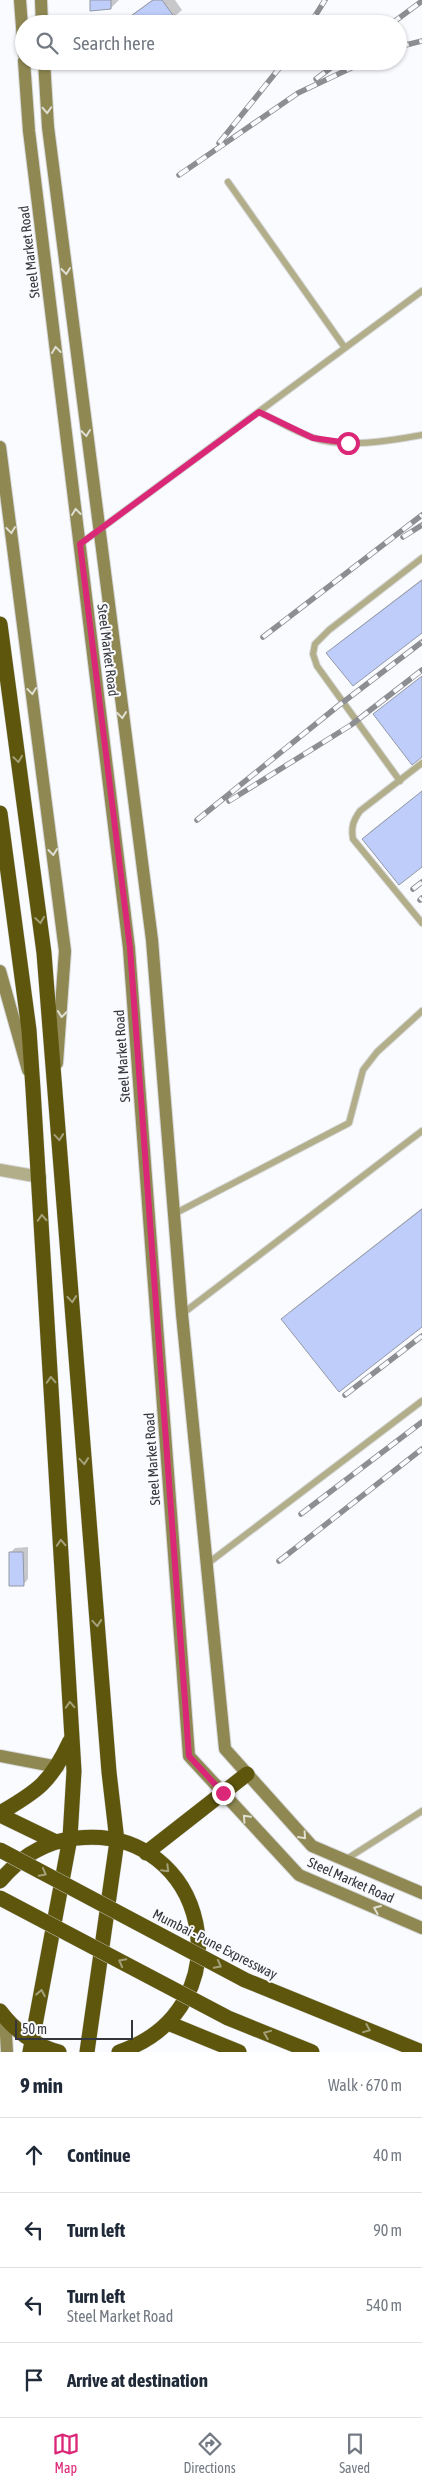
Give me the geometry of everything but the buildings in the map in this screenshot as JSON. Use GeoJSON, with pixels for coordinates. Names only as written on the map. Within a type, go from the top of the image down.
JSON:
{"type":"FeatureCollection","features":[{"type":"Feature","properties":{"kind":"highway"},"geometry":{"type":"LineString","coordinates":[[0,624],[44,953],[108,1762],[117,1840],[87,2052]]}},
{"type":"Feature","properties":{"kind":"highway"},"geometry":{"type":"LineString","coordinates":[[0,813],[28,1030],[40,1177],[74,1771],[31,2046]]}},
{"type":"Feature","properties":{"kind":"highway"},"geometry":{"type":"LineString","coordinates":[[0,1814],[38,1788],[58,1767],[72,1739]]}},
{"type":"Feature","properties":{"kind":"highway"},"geometry":{"type":"LineString","coordinates":[[146,1853],[247,1774]]}},
{"type":"Feature","properties":{"kind":"highway"},"geometry":{"type":"LineString","coordinates":[[0,1814],[63,1840]]}},
{"type":"Feature","properties":{"kind":"highway"},"geometry":{"type":"LineString","coordinates":[[0,1881],[24,1858],[63,1840],[99,1837],[117,1840],[146,1853],[168,1870],[177,1881],[191,1906],[198,1933],[198,1960],[193,1981],[185,2000],[168,2023],[145,2046],[119,2052]]}},
{"type":"Feature","properties":{"kind":"highway","name":"Mumbai - Pune Expressway"},"geometry":{"type":"LineString","coordinates":[[0,1850],[245,1980],[422,2052]]}},
{"type":"Feature","properties":{"kind":"highway"},"geometry":{"type":"LineString","coordinates":[[0,1898],[228,2018],[312,2052]]}},
{"type":"Feature","properties":{"kind":"highway"},"geometry":{"type":"LineString","coordinates":[[2,2015],[31,2046],[59,2052]]}},
{"type":"Feature","properties":{"kind":"highway"},"geometry":{"type":"LineString","coordinates":[[168,2023],[238,2052]]}},
{"type":"Feature","properties":{"kind":"street"},"geometry":{"type":"LineString","coordinates":[[20,0],[21,15]]}},
{"type":"Feature","properties":{"kind":"street"},"geometry":{"type":"LineString","coordinates":[[41,0],[42,15]]}},
{"type":"Feature","properties":{"kind":"street","name":"Steel Market Road"},"geometry":{"type":"LineString","coordinates":[[25,70],[29,131],[130,948],[189,1756],[299,1875],[422,1928]]}},
{"type":"Feature","properties":{"kind":"street","name":"Steel Market Road"},"geometry":{"type":"LineString","coordinates":[[45,70],[50,137],[98,532],[152,940],[182,1314],[225,1749],[312,1846],[422,1893]]}},
{"type":"Feature","properties":{"kind":"street"},"geometry":{"type":"LineString","coordinates":[[0,447],[65,951],[55,1088]]}},
{"type":"Feature","properties":{"kind":"street"},"geometry":{"type":"LineString","coordinates":[[0,971],[33,1089]]}},
{"type":"Feature","properties":{"kind":"street"},"geometry":{"type":"LineString","coordinates":[[0,1170],[40,1177]]}},
{"type":"Feature","properties":{"kind":"street"},"geometry":{"type":"LineString","coordinates":[[0,1756],[58,1767]]}},
{"type":"Feature","properties":{"kind":"street"},"geometry":{"type":"LineString","coordinates":[[2,2015],[7,2052]]}},
{"type":"Feature","properties":{"kind":"lane"},"geometry":{"type":"LineString","coordinates":[[228,182],[345,348]]}},
{"type":"Feature","properties":{"kind":"lane"},"geometry":{"type":"LineString","coordinates":[[80,544],[422,291]]}},
{"type":"Feature","properties":{"kind":"lane"},"geometry":{"type":"LineString","coordinates":[[259,412],[313,438],[348,443],[384,442],[422,435]]}},
{"type":"Feature","properties":{"kind":"lane"},"geometry":{"type":"LineString","coordinates":[[400,780],[316,666],[313,654],[315,644],[329,630],[422,558]]}},
{"type":"Feature","properties":{"kind":"lane"},"geometry":{"type":"LineString","coordinates":[[422,763],[360,812],[354,819],[351,828],[353,838],[422,923]]}},
{"type":"Feature","properties":{"kind":"lane"},"geometry":{"type":"LineString","coordinates":[[174,1214],[349,1123],[363,1070],[377,1052],[422,1011]]}},
{"type":"Feature","properties":{"kind":"lane"},"geometry":{"type":"LineString","coordinates":[[182,1314],[422,1131]]}},
{"type":"Feature","properties":{"kind":"lane"},"geometry":{"type":"LineString","coordinates":[[207,1564],[422,1401]]}},
{"type":"Feature","properties":{"kind":"lane"},"geometry":{"type":"LineString","coordinates":[[345,1860],[422,1811]]}},
{"type":"Feature","properties":{"kind":"railway"},"geometry":{"type":"LineString","coordinates":[[316,15],[325,0]]}},
{"type":"Feature","properties":{"kind":"railway"},"geometry":{"type":"LineString","coordinates":[[403,15],[422,1]]}},
{"type":"Feature","properties":{"kind":"railway"},"geometry":{"type":"LineString","coordinates":[[407,45],[422,41]]}},
{"type":"Feature","properties":{"kind":"railway"},"geometry":{"type":"LineString","coordinates":[[219,143],[278,70]]}},
{"type":"Feature","properties":{"kind":"railway"},"geometry":{"type":"LineString","coordinates":[[316,79],[328,70]]}},
{"type":"Feature","properties":{"kind":"railway"},"geometry":{"type":"LineString","coordinates":[[179,175],[298,93],[347,70]]}},
{"type":"Feature","properties":{"kind":"railway"},"geometry":{"type":"LineString","coordinates":[[263,637],[422,515]]}},
{"type":"Feature","properties":{"kind":"railway"},"geometry":{"type":"LineString","coordinates":[[403,537],[422,525]]}},
{"type":"Feature","properties":{"kind":"railway"},"geometry":{"type":"LineString","coordinates":[[197,820],[338,706],[422,642]]}},
{"type":"Feature","properties":{"kind":"railway"},"geometry":{"type":"LineString","coordinates":[[229,801],[351,725],[422,670]]}},
{"type":"Feature","properties":{"kind":"railway"},"geometry":{"type":"LineString","coordinates":[[413,889],[422,882]]}},
{"type":"Feature","properties":{"kind":"railway"},"geometry":{"type":"LineString","coordinates":[[345,1395],[422,1336]]}},
{"type":"Feature","properties":{"kind":"railway"},"geometry":{"type":"LineString","coordinates":[[301,1514],[422,1422]]}},
{"type":"Feature","properties":{"kind":"railway"},"geometry":{"type":"LineString","coordinates":[[279,1561],[422,1449]]}},
{"type":"Feature","properties":{"kind":"route"},"geometry":{"type":"LineString","coordinates":[[223,1793],[189,1756],[130,948],[80,544],[259,412],[313,438],[348,443]]}}]}
